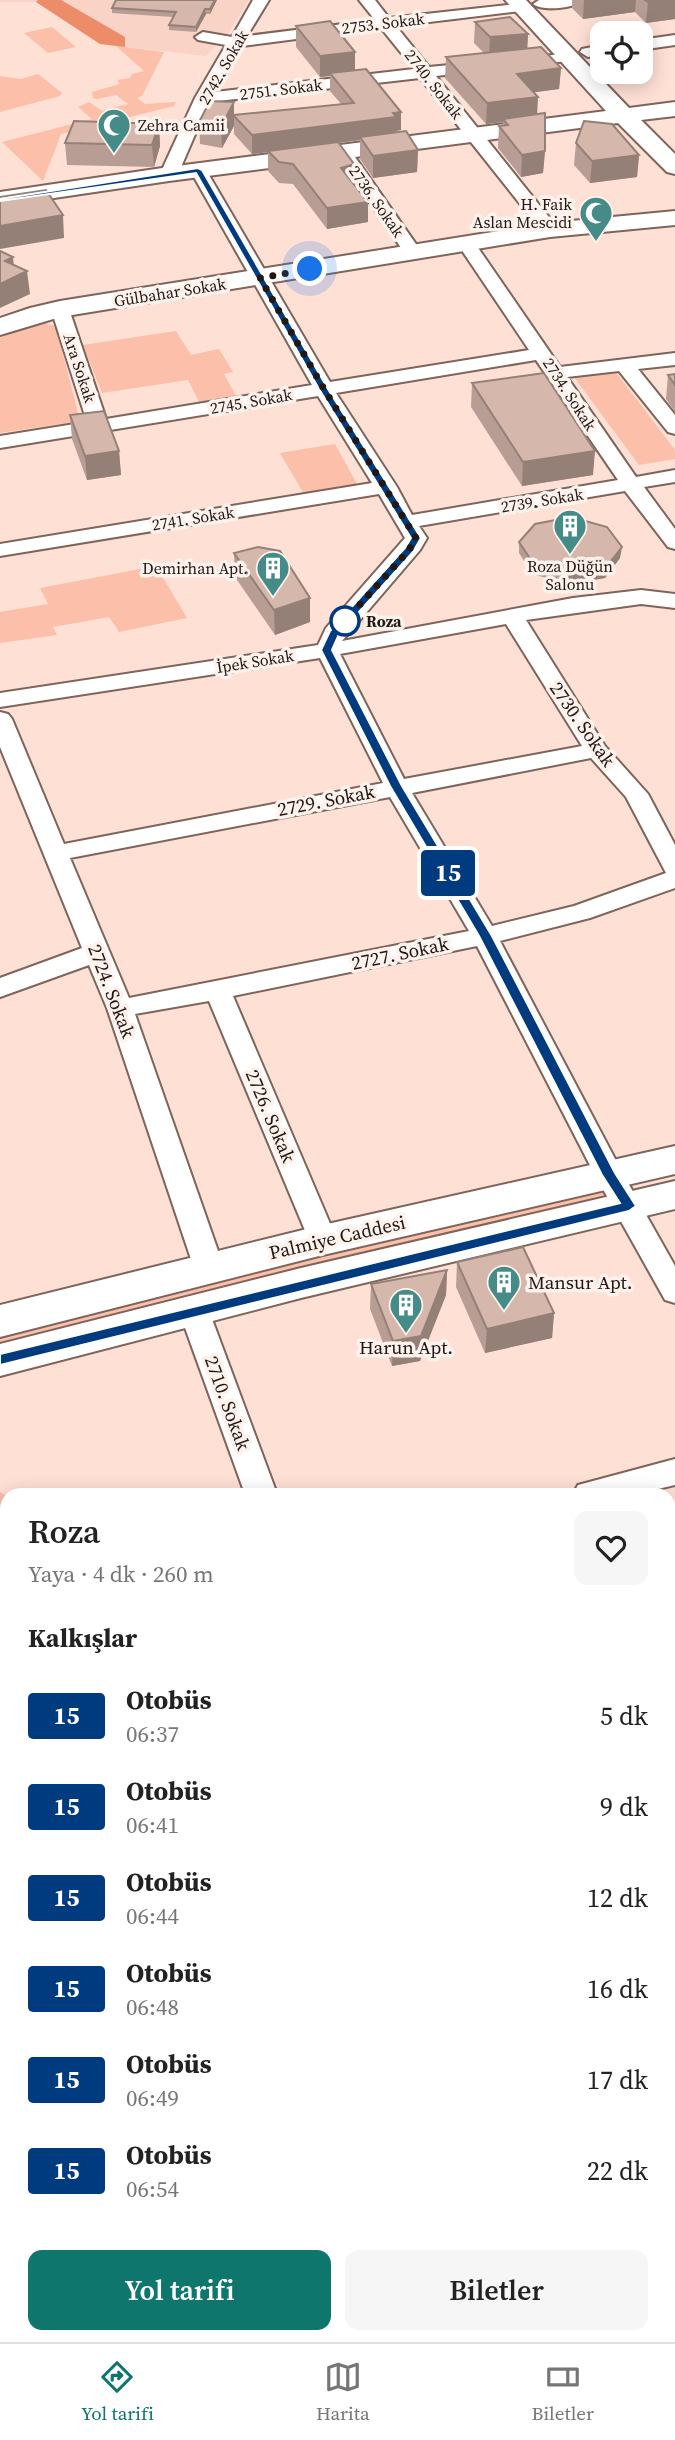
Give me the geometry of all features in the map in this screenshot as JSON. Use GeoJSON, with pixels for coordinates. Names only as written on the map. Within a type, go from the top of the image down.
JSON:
{"type":"FeatureCollection","features":[{"type":"Feature","properties":{"kind":"main road"},"geometry":{"type":"LineString","coordinates":[[529,3],[590,56]]}},
{"type":"Feature","properties":{"kind":"main road"},"geometry":{"type":"LineString","coordinates":[[606,84],[625,116],[675,167]]}},
{"type":"Feature","properties":{"kind":"main road"},"geometry":{"type":"LineString","coordinates":[[620,84],[675,141]]}},
{"type":"Feature","properties":{"kind":"main road"},"geometry":{"type":"LineString","coordinates":[[0,200],[198,170],[675,108]]}},
{"type":"Feature","properties":{"kind":"main road","name":"Gülbahar Sokak"},"geometry":{"type":"LineString","coordinates":[[0,327],[38,313],[412,251],[550,230],[675,218]]}},
{"type":"Feature","properties":{"kind":"main road","name":"Palmiye Caddesi"},"geometry":{"type":"LineString","coordinates":[[0,1360],[194,1311],[619,1190],[675,1160]]}},
{"type":"Feature","properties":{"kind":"main road","name":"Palmiye Caddesi"},"geometry":{"type":"LineString","coordinates":[[0,1321],[323,1240],[619,1190],[675,1195]]}},
{"type":"Feature","properties":{"kind":"street","name":"2742. Sokak"},"geometry":{"type":"LineString","coordinates":[[169,174],[203,98],[261,0]]}},
{"type":"Feature","properties":{"kind":"street","name":"2740. Sokak"},"geometry":{"type":"LineString","coordinates":[[367,0],[550,230]]}},
{"type":"Feature","properties":{"kind":"street","name":"2753. Sokak"},"geometry":{"type":"LineString","coordinates":[[203,37],[237,42],[529,3],[577,0]]}},
{"type":"Feature","properties":{"kind":"street"},"geometry":{"type":"LineString","coordinates":[[653,43],[675,40]]}},
{"type":"Feature","properties":{"kind":"street","name":"2751. Sokak"},"geometry":{"type":"LineString","coordinates":[[203,98],[424,71],[590,56]]}},
{"type":"Feature","properties":{"kind":"street","name":"2736. Sokak"},"geometry":{"type":"LineString","coordinates":[[342,151],[412,251]]}},
{"type":"Feature","properties":{"kind":"street"},"geometry":{"type":"LineString","coordinates":[[198,170],[324,389],[387,487],[416,538],[409,550],[334,633],[327,650],[396,786],[485,936],[675,1292]]}},
{"type":"Feature","properties":{"kind":"street","name":"2734. Sokak"},"geometry":{"type":"LineString","coordinates":[[466,243],[630,485],[675,543]]}},
{"type":"Feature","properties":{"kind":"street","name":"Ara Sokak"},"geometry":{"type":"LineString","coordinates":[[60,309],[99,426]]}},
{"type":"Feature","properties":{"kind":"street","name":"2745. Sokak"},"geometry":{"type":"LineString","coordinates":[[0,442],[543,353]]}},
{"type":"Feature","properties":{"kind":"street"},"geometry":{"type":"LineString","coordinates":[[556,373],[675,359]]}},
{"type":"Feature","properties":{"kind":"street"},"geometry":{"type":"LineString","coordinates":[[625,366],[675,428]]}},
{"type":"Feature","properties":{"kind":"street","name":"2739. Sokak"},"geometry":{"type":"LineString","coordinates":[[408,522],[675,476]]}},
{"type":"Feature","properties":{"kind":"street","name":"2741. Sokak"},"geometry":{"type":"LineString","coordinates":[[0,550],[387,487]]}},
{"type":"Feature","properties":{"kind":"street","name":"İpek Sokak"},"geometry":{"type":"LineString","coordinates":[[0,700],[327,650],[573,604],[641,597],[675,601]]}},
{"type":"Feature","properties":{"kind":"street","name":"2730. Sokak"},"geometry":{"type":"LineString","coordinates":[[512,616],[596,750],[636,794],[675,868]]}},
{"type":"Feature","properties":{"kind":"street","name":"2724. Sokak"},"geometry":{"type":"LineString","coordinates":[[0,719],[120,1008],[209,1268]]}},
{"type":"Feature","properties":{"kind":"street","name":"2729. Sokak"},"geometry":{"type":"LineString","coordinates":[[56,853],[396,786],[596,750]]}},
{"type":"Feature","properties":{"kind":"street","name":"2727. Sokak"},"geometry":{"type":"LineString","coordinates":[[120,1008],[218,991],[485,936],[631,899],[675,879]]}},
{"type":"Feature","properties":{"kind":"street"},"geometry":{"type":"LineString","coordinates":[[0,988],[97,952]]}},
{"type":"Feature","properties":{"kind":"street","name":"2726. Sokak"},"geometry":{"type":"LineString","coordinates":[[218,991],[323,1240]]}},
{"type":"Feature","properties":{"kind":"street","name":"2710. Sokak"},"geometry":{"type":"LineString","coordinates":[[194,1311],[259,1488]]}},
{"type":"Feature","properties":{"kind":"street"},"geometry":{"type":"LineString","coordinates":[[612,1488],[675,1472]]}},
{"type":"Feature","properties":{"kind":"shaded area"},"geometry":{"type":"Polygon","coordinates":[[[0,0],[249,0],[229,32],[206,56],[100,44],[36,2],[0,0]]]}},
{"type":"Feature","properties":{"kind":"shaded area"},"geometry":{"type":"Polygon","coordinates":[[[61,0],[125,37],[125,47],[100,44],[36,2],[61,0]]]}},
{"type":"Feature","properties":{"kind":"shaded area"},"geometry":{"type":"Polygon","coordinates":[[[52,27],[76,47],[48,53],[24,33],[52,27]]]}},
{"type":"Feature","properties":{"kind":"shaded area"},"geometry":{"type":"Polygon","coordinates":[[[116,46],[164,52],[142,96],[137,98],[145,104],[176,102],[174,106],[61,134],[43,181],[2,142],[92,119],[78,107],[89,102],[102,111],[128,104],[116,95],[93,98],[92,92],[120,84],[117,80],[130,78],[132,74],[144,71],[116,46]]]}},
{"type":"Feature","properties":{"kind":"shaded area"},"geometry":{"type":"Polygon","coordinates":[[[38,74],[62,93],[60,96],[0,112],[0,76],[21,79],[38,74]]]}},
{"type":"Feature","properties":{"kind":"shaded area"},"geometry":{"type":"Polygon","coordinates":[[[35,321],[56,326],[80,421],[0,433],[0,338],[35,321]]]}},
{"type":"Feature","properties":{"kind":"shaded area"},"geometry":{"type":"Polygon","coordinates":[[[176,331],[191,355],[219,349],[233,372],[224,374],[236,396],[199,402],[188,380],[102,393],[83,345],[176,331]]]}},
{"type":"Feature","properties":{"kind":"shaded area"},"geometry":{"type":"Polygon","coordinates":[[[615,371],[675,450],[675,459],[639,465],[574,377],[615,371]]]}},
{"type":"Feature","properties":{"kind":"shaded area"},"geometry":{"type":"Polygon","coordinates":[[[335,444],[357,484],[304,494],[280,453],[335,444]]]}},
{"type":"Feature","properties":{"kind":"shaded area"},"geometry":{"type":"Polygon","coordinates":[[[156,566],[187,618],[119,632],[109,617],[53,627],[57,635],[0,643],[0,612],[48,604],[40,588],[156,566]]]}},
{"type":"Feature","properties":{"kind":"shaded area"},"geometry":{"type":"Polygon","coordinates":[[[604,1189],[607,1196],[0,1344],[0,1336],[604,1189]]]}},
{"type":"Feature","properties":{"kind":"building"},"geometry":{"type":"Polygon","coordinates":[[[116,0],[215,0],[210,9],[205,9],[196,27],[169,25],[176,12],[112,8],[116,0]]]}},
{"type":"Feature","properties":{"kind":"building"},"geometry":{"type":"Polygon","coordinates":[[[510,17],[528,34],[490,37],[475,22],[510,17]]]}},
{"type":"Feature","properties":{"kind":"building"},"geometry":{"type":"Polygon","coordinates":[[[330,21],[355,52],[320,56],[296,26],[330,21]]]}},
{"type":"Feature","properties":{"kind":"building"},"geometry":{"type":"Polygon","coordinates":[[[541,47],[561,68],[517,74],[538,97],[487,103],[446,57],[541,47]]]}},
{"type":"Feature","properties":{"kind":"building"},"geometry":{"type":"Polygon","coordinates":[[[366,69],[401,112],[393,113],[396,117],[252,135],[233,115],[354,103],[330,73],[366,69]]]}},
{"type":"Feature","properties":{"kind":"building"},"geometry":{"type":"Polygon","coordinates":[[[210,101],[234,102],[221,127],[199,122],[210,101]]]}},
{"type":"Feature","properties":{"kind":"building"},"geometry":{"type":"Polygon","coordinates":[[[545,113],[545,151],[522,155],[499,126],[508,125],[503,119],[545,113]]]}},
{"type":"Feature","properties":{"kind":"building"},"geometry":{"type":"Polygon","coordinates":[[[74,121],[159,124],[152,145],[65,143],[74,121]]]}},
{"type":"Feature","properties":{"kind":"building"},"geometry":{"type":"Polygon","coordinates":[[[584,121],[612,124],[639,155],[592,161],[576,143],[584,121]]]}},
{"type":"Feature","properties":{"kind":"building"},"geometry":{"type":"Polygon","coordinates":[[[406,131],[418,150],[373,156],[360,137],[406,131]]]}},
{"type":"Feature","properties":{"kind":"building"},"geometry":{"type":"Polygon","coordinates":[[[338,142],[354,164],[341,168],[368,202],[327,208],[293,164],[279,162],[268,151],[338,142]]]}},
{"type":"Feature","properties":{"kind":"building"},"geometry":{"type":"Polygon","coordinates":[[[46,190],[63,215],[0,226],[0,197],[46,190]]]}},
{"type":"Feature","properties":{"kind":"building"},"geometry":{"type":"Polygon","coordinates":[[[0,251],[13,257],[5,261],[27,271],[0,284],[0,251]]]}},
{"type":"Feature","properties":{"kind":"building"},"geometry":{"type":"Polygon","coordinates":[[[544,373],[595,451],[523,462],[472,383],[544,373]]]}},
{"type":"Feature","properties":{"kind":"building"},"geometry":{"type":"Polygon","coordinates":[[[675,374],[675,385],[668,375],[675,374]]]}},
{"type":"Feature","properties":{"kind":"building"},"geometry":{"type":"Polygon","coordinates":[[[104,411],[119,451],[85,456],[70,415],[104,411]]]}},
{"type":"Feature","properties":{"kind":"building","name":"Roza Düğün Salonu"},"geometry":{"type":"Polygon","coordinates":[[[571,517],[607,527],[622,547],[606,567],[569,573],[533,563],[519,542],[535,524],[571,517]]]}},
{"type":"Feature","properties":{"kind":"building"},"geometry":{"type":"Polygon","coordinates":[[[258,547],[280,551],[310,598],[274,610],[234,553],[258,547]]]}},
{"type":"Feature","properties":{"kind":"building"},"geometry":{"type":"Polygon","coordinates":[[[523,1247],[554,1313],[487,1329],[457,1262],[523,1247]]]}},
{"type":"Feature","properties":{"kind":"building"},"geometry":{"type":"Polygon","coordinates":[[[447,1270],[421,1336],[393,1341],[371,1284],[447,1270]]]}},
{"type":"Feature","properties":{"kind":"bus line","name":"15"},"geometry":{"type":"LineString","coordinates":[[0,199],[198,170],[324,389],[416,538],[409,550],[334,633],[327,650],[396,786],[485,936],[609,1175],[629,1206],[0,1360]]}},
{"type":"Feature","properties":{"kind":"place","name":"Zehra Camii"},"geometry":{"type":"Point","coordinates":[114,155]}},
{"type":"Feature","properties":{"kind":"place","name":"H. Faik Aslan Mescidi"},"geometry":{"type":"Point","coordinates":[596,243]}},
{"type":"Feature","properties":{"kind":"place","name":"Roza Düğün Salonu"},"geometry":{"type":"Point","coordinates":[570,556]}},
{"type":"Feature","properties":{"kind":"place","name":"Demirhan Apt."},"geometry":{"type":"Point","coordinates":[273,598]}},
{"type":"Feature","properties":{"kind":"place","name":"Roza"},"geometry":{"type":"Point","coordinates":[345,621]}},
{"type":"Feature","properties":{"kind":"place","name":"Mansur Apt."},"geometry":{"type":"Point","coordinates":[504,1312]}},
{"type":"Feature","properties":{"kind":"place","name":"Harun Apt."},"geometry":{"type":"Point","coordinates":[406,1335]}},
{"type":"Feature","properties":{"kind":"route"},"geometry":{"type":"LineString","coordinates":[[310,269],[260,278],[324,389],[416,538],[409,550],[345,621]]}}]}
